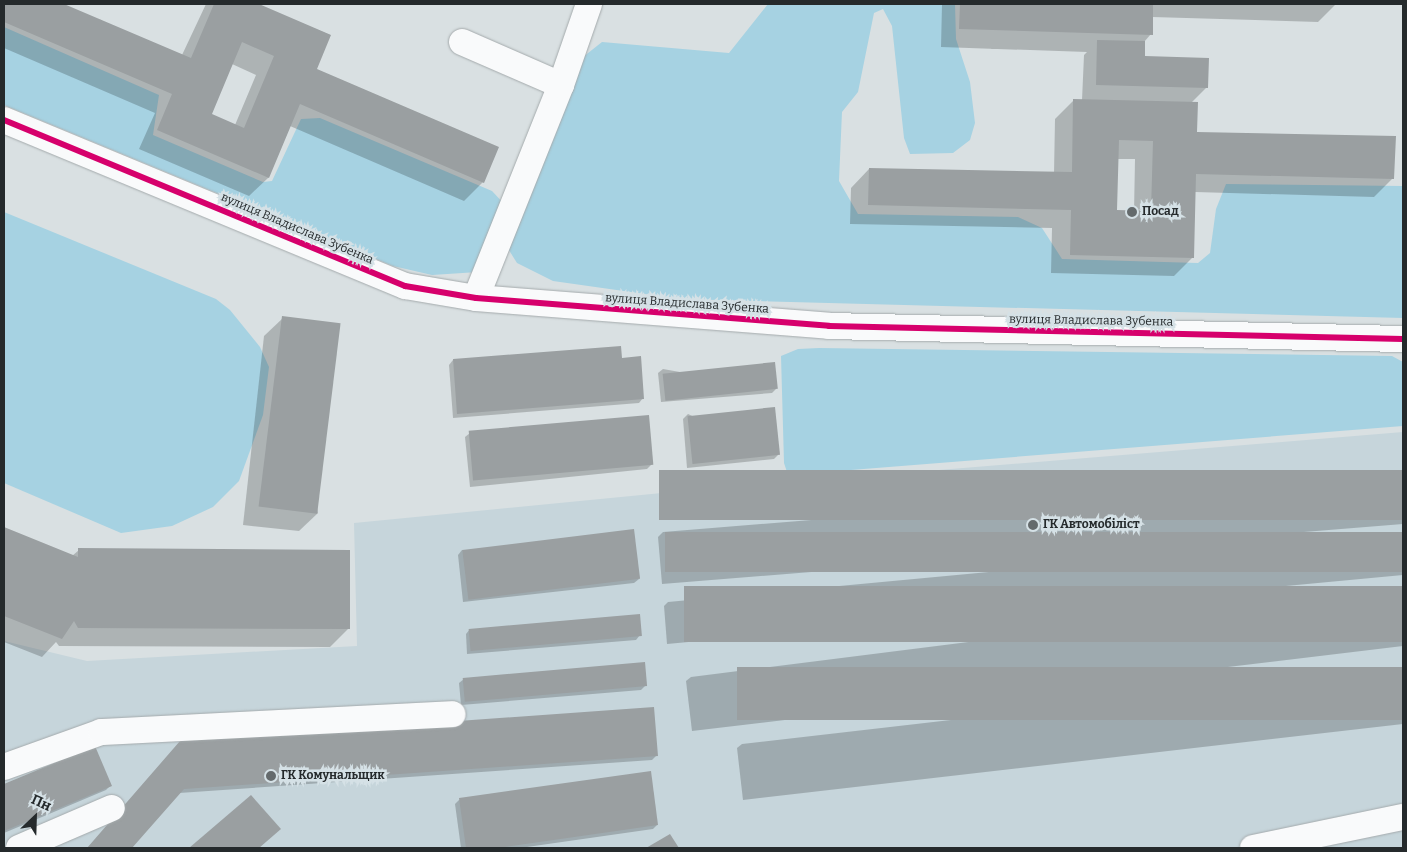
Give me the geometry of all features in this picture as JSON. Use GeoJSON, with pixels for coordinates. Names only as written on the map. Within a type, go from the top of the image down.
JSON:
{"type":"FeatureCollection","features":[{"type":"Feature","properties":{"kind":"street"},"geometry":{"type":"LineString","coordinates":[[476,298],[561,85],[589,4]]}},
{"type":"Feature","properties":{"kind":"street"},"geometry":{"type":"LineString","coordinates":[[462,42],[561,85]]}},
{"type":"Feature","properties":{"kind":"street","name":"вулиця Владислава Зубенка"},"geometry":{"type":"LineString","coordinates":[[4,120],[405,286],[476,298],[829,326],[1403,339]]}},
{"type":"Feature","properties":{"kind":"street"},"geometry":{"type":"LineString","coordinates":[[4,767],[101,732],[453,714]]}},
{"type":"Feature","properties":{"kind":"street"},"geometry":{"type":"LineString","coordinates":[[18,848],[112,808]]}},
{"type":"Feature","properties":{"kind":"street"},"geometry":{"type":"LineString","coordinates":[[1253,848],[1403,817]]}},
{"type":"Feature","properties":{"kind":"shaded area"},"geometry":{"type":"Polygon","coordinates":[[[768,4],[955,4],[956,39],[970,82],[975,123],[970,140],[953,153],[910,154],[904,138],[892,26],[883,9],[874,13],[858,92],[842,112],[839,181],[858,214],[1018,217],[1042,228],[1062,259],[1198,263],[1210,253],[1216,209],[1226,184],[1403,186],[1403,318],[680,299],[553,281],[517,263],[507,247],[578,61],[602,42],[729,53],[768,4]]]}},
{"type":"Feature","properties":{"kind":"shaded area"},"geometry":{"type":"Polygon","coordinates":[[[4,27],[159,95],[153,135],[263,182],[272,181],[301,119],[320,118],[492,191],[507,207],[478,272],[432,275],[393,266],[4,105],[4,27]]]}},
{"type":"Feature","properties":{"kind":"shaded area"},"geometry":{"type":"Polygon","coordinates":[[[4,212],[216,299],[230,310],[260,347],[269,367],[263,415],[239,481],[213,507],[172,526],[121,533],[4,483],[4,212]]]}},
{"type":"Feature","properties":{"kind":"shaded area"},"geometry":{"type":"Polygon","coordinates":[[[798,349],[1392,356],[1403,362],[1403,426],[788,475],[784,463],[781,356],[798,349]]]}},
{"type":"Feature","properties":{"kind":"shaded area"},"geometry":{"type":"Polygon","coordinates":[[[1403,432],[1403,848],[4,848],[4,641],[87,661],[357,646],[354,523],[672,492],[1403,432]]]}},
{"type":"Feature","properties":{"kind":"building"},"geometry":{"type":"Polygon","coordinates":[[[4,4],[64,4],[191,58],[214,4],[259,4],[331,35],[317,69],[499,147],[484,183],[300,104],[269,178],[157,130],[172,94],[4,22],[4,4]],[[242,42],[212,114],[244,128],[274,56],[242,42]]]}},
{"type":"Feature","properties":{"kind":"building"},"geometry":{"type":"Polygon","coordinates":[[[960,4],[1153,4],[1153,35],[959,29],[960,4]]]}},
{"type":"Feature","properties":{"kind":"building"},"geometry":{"type":"Polygon","coordinates":[[[1097,40],[1145,41],[1145,56],[1209,58],[1208,88],[1096,85],[1097,40]]]}},
{"type":"Feature","properties":{"kind":"building"},"geometry":{"type":"Polygon","coordinates":[[[1073,99],[1198,102],[1197,132],[1396,136],[1394,179],[1196,174],[1194,258],[1070,255],[1071,210],[868,205],[869,168],[1072,172],[1073,99]],[[1119,140],[1117,210],[1151,211],[1153,141],[1119,140]]]}},
{"type":"Feature","properties":{"kind":"building"},"geometry":{"type":"Polygon","coordinates":[[[282,316],[341,323],[317,514],[259,507],[282,316]]]}},
{"type":"Feature","properties":{"kind":"building"},"geometry":{"type":"Polygon","coordinates":[[[621,346],[622,358],[641,356],[644,399],[457,414],[453,359],[621,346]]]}},
{"type":"Feature","properties":{"kind":"building"},"geometry":{"type":"Polygon","coordinates":[[[775,362],[778,389],[665,401],[663,374],[775,362]]]}},
{"type":"Feature","properties":{"kind":"building"},"geometry":{"type":"Polygon","coordinates":[[[775,407],[780,455],[692,464],[687,416],[775,407]]]}},
{"type":"Feature","properties":{"kind":"building"},"geometry":{"type":"Polygon","coordinates":[[[649,415],[653,465],[473,481],[469,431],[649,415]]]}},
{"type":"Feature","properties":{"kind":"building"},"geometry":{"type":"Polygon","coordinates":[[[659,470],[1403,470],[1403,520],[659,520],[659,470]]]}},
{"type":"Feature","properties":{"kind":"building"},"geometry":{"type":"Polygon","coordinates":[[[4,527],[78,557],[78,548],[350,550],[350,629],[78,628],[74,621],[62,639],[4,616],[4,527]]]}},
{"type":"Feature","properties":{"kind":"building"},"geometry":{"type":"Polygon","coordinates":[[[634,529],[640,579],[468,600],[462,550],[634,529]]]}},
{"type":"Feature","properties":{"kind":"building"},"geometry":{"type":"Polygon","coordinates":[[[665,532],[1403,532],[1403,572],[665,572],[665,532]]]}},
{"type":"Feature","properties":{"kind":"building"},"geometry":{"type":"Polygon","coordinates":[[[684,586],[1403,586],[1403,642],[684,642],[684,586]]]}},
{"type":"Feature","properties":{"kind":"building"},"geometry":{"type":"Polygon","coordinates":[[[640,614],[642,636],[471,651],[469,629],[640,614]]]}},
{"type":"Feature","properties":{"kind":"building"},"geometry":{"type":"Polygon","coordinates":[[[645,662],[647,686],[465,702],[463,678],[645,662]]]}},
{"type":"Feature","properties":{"kind":"building"},"geometry":{"type":"Polygon","coordinates":[[[737,667],[1403,667],[1403,720],[737,720],[737,667]]]}},
{"type":"Feature","properties":{"kind":"building","name":"ГК Комунальщик"},"geometry":{"type":"Polygon","coordinates":[[[654,707],[658,756],[184,789],[132,848],[87,848],[180,741],[654,707]]]}},
{"type":"Feature","properties":{"kind":"building"},"geometry":{"type":"Polygon","coordinates":[[[95,746],[112,786],[4,831],[4,784],[95,746]]]}},
{"type":"Feature","properties":{"kind":"building"},"geometry":{"type":"Polygon","coordinates":[[[651,771],[658,825],[498,848],[466,848],[459,798],[651,771]]]}},
{"type":"Feature","properties":{"kind":"building"},"geometry":{"type":"Polygon","coordinates":[[[251,795],[281,829],[259,848],[189,848],[251,795]]]}},
{"type":"Feature","properties":{"kind":"building"},"geometry":{"type":"Polygon","coordinates":[[[670,834],[679,848],[646,848],[670,834]]]}},
{"type":"Feature","properties":{"kind":"cycle path"},"geometry":{"type":"LineString","coordinates":[[4,120],[405,286],[476,298],[829,326],[1403,339]]}},
{"type":"Feature","properties":{"kind":"place","name":"Посад"},"geometry":{"type":"Point","coordinates":[1132,212]}},
{"type":"Feature","properties":{"kind":"place","name":"ГК Автомобіліст"},"geometry":{"type":"Point","coordinates":[1033,525]}},
{"type":"Feature","properties":{"kind":"place","name":"ГК Комунальщик"},"geometry":{"type":"Point","coordinates":[271,776]}}]}
